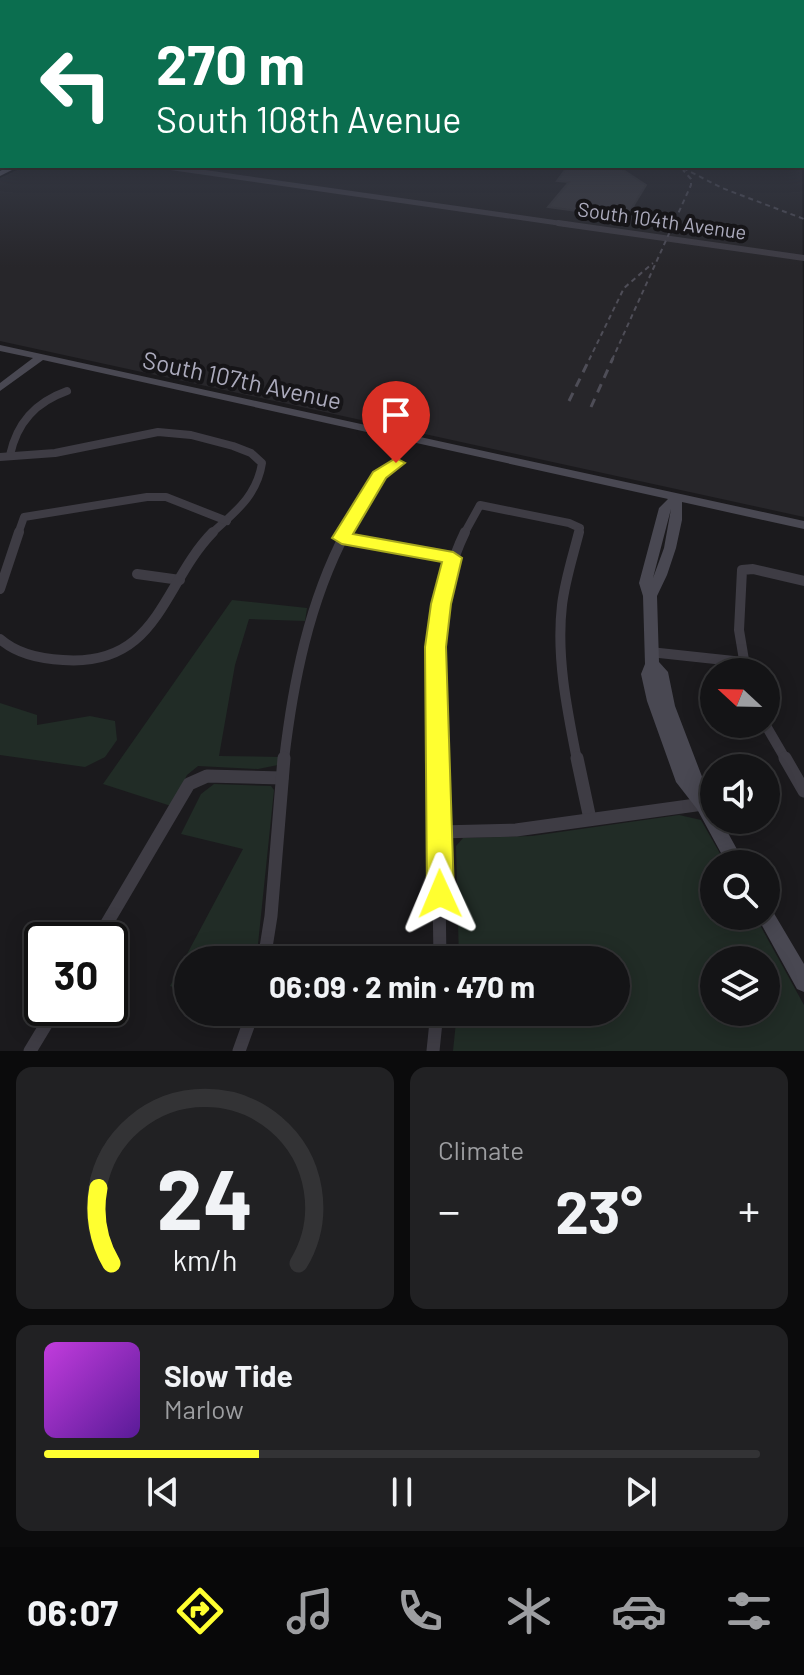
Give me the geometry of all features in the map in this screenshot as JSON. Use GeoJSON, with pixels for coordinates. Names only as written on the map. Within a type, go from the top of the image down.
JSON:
{"type":"FeatureCollection","features":[{"type":"Feature","properties":{"kind":"main road","name":"South 107th Avenue"},"geometry":{"type":"LineString","coordinates":[[0,348],[804,525]]}},
{"type":"Feature","properties":{"kind":"main road"},"geometry":{"type":"LineString","coordinates":[[0,386],[41,357]]}},
{"type":"Feature","properties":{"kind":"main road"},"geometry":{"type":"LineString","coordinates":[[676,497],[678,511],[658,584],[650,596],[651,658],[648,674],[661,725],[684,782],[700,801]]}},
{"type":"Feature","properties":{"kind":"main road"},"geometry":{"type":"LineString","coordinates":[[774,930],[804,982]]}},
{"type":"Feature","properties":{"kind":"street","name":"South 104th Avenue"},"geometry":{"type":"LineString","coordinates":[[181,169],[804,258]]}},
{"type":"Feature","properties":{"kind":"street"},"geometry":{"type":"LineString","coordinates":[[3,642],[45,658],[84,663],[123,650],[144,633],[168,602],[203,542],[227,521],[261,481],[262,463],[242,449],[191,435],[158,432],[124,435],[55,453],[5,456],[24,418],[43,402],[67,391]]}},
{"type":"Feature","properties":{"kind":"street"},"geometry":{"type":"LineString","coordinates":[[267,946],[282,778],[304,648],[316,599],[342,538],[379,475],[396,463]]}},
{"type":"Feature","properties":{"kind":"street"},"geometry":{"type":"LineString","coordinates":[[1,584],[24,517],[147,497],[166,497],[227,521]]}},
{"type":"Feature","properties":{"kind":"street"},"geometry":{"type":"LineString","coordinates":[[440,946],[435,647],[441,604],[453,558],[480,505],[569,523],[580,528],[561,610],[561,646],[564,682],[590,819]]}},
{"type":"Feature","properties":{"kind":"street"},"geometry":{"type":"LineString","coordinates":[[342,538],[453,558]]}},
{"type":"Feature","properties":{"kind":"street"},"geometry":{"type":"LineString","coordinates":[[744,658],[739,599],[742,570],[745,568],[804,581]]}},
{"type":"Feature","properties":{"kind":"street"},"geometry":{"type":"LineString","coordinates":[[137,574],[180,580]]}},
{"type":"Feature","properties":{"kind":"street"},"geometry":{"type":"LineString","coordinates":[[651,658],[700,663]]}},
{"type":"Feature","properties":{"kind":"street"},"geometry":{"type":"LineString","coordinates":[[773,738],[804,791]]}},
{"type":"Feature","properties":{"kind":"street"},"geometry":{"type":"LineString","coordinates":[[108,922],[189,784],[207,776],[282,778]]}},
{"type":"Feature","properties":{"kind":"street"},"geometry":{"type":"LineString","coordinates":[[439,832],[516,830],[700,804]]}},
{"type":"Feature","properties":{"kind":"street"},"geometry":{"type":"LineString","coordinates":[[30,1051],[45,1026]]}},
{"type":"Feature","properties":{"kind":"street"},"geometry":{"type":"LineString","coordinates":[[239,1051],[248,1026]]}},
{"type":"Feature","properties":{"kind":"street"},"geometry":{"type":"LineString","coordinates":[[433,1051],[436,1026]]}},
{"type":"Feature","properties":{"kind":"shaded area"},"geometry":{"type":"Polygon","coordinates":[[[19,169],[802,169],[804,517],[0,341],[0,178],[19,169]]]}},
{"type":"Feature","properties":{"kind":"shaded area"},"geometry":{"type":"Polygon","coordinates":[[[232,600],[307,608],[305,621],[249,619],[235,665],[219,756],[281,757],[278,765],[258,769],[198,766],[187,775],[171,806],[103,784],[232,600]]]}},
{"type":"Feature","properties":{"kind":"shaded area"},"geometry":{"type":"Polygon","coordinates":[[[0,703],[37,715],[37,725],[90,716],[115,721],[117,740],[105,757],[85,767],[0,755],[0,703]]]}},
{"type":"Feature","properties":{"kind":"shaded area"},"geometry":{"type":"Polygon","coordinates":[[[214,784],[271,786],[274,790],[258,946],[191,946],[243,849],[181,834],[201,794],[214,784]]]}},
{"type":"Feature","properties":{"kind":"shaded area"},"geometry":{"type":"Polygon","coordinates":[[[679,815],[700,820],[700,834],[709,834],[718,850],[700,850],[700,930],[763,930],[772,946],[700,946],[700,1026],[780,1026],[780,961],[804,1005],[804,1051],[453,1051],[456,1026],[630,1026],[630,946],[459,946],[456,846],[463,838],[532,836],[679,815]]]}},
{"type":"Feature","properties":{"kind":"building"},"geometry":{"type":"Polygon","coordinates":[[[566,169],[622,169],[646,185],[626,218],[548,207],[569,182],[557,181],[566,169]]]}},
{"type":"Feature","properties":{"kind":"railway"},"geometry":{"type":"LineString","coordinates":[[685,169],[722,188],[804,219]]}},
{"type":"Feature","properties":{"kind":"railway"},"geometry":{"type":"LineString","coordinates":[[612,360],[691,185],[691,179],[683,170]]}},
{"type":"Feature","properties":{"kind":"railway"},"geometry":{"type":"LineString","coordinates":[[589,360],[624,288],[653,263]]}},
{"type":"Feature","properties":{"kind":"railway"},"geometry":{"type":"LineString","coordinates":[[569,401],[590,358]]}},
{"type":"Feature","properties":{"kind":"railway"},"geometry":{"type":"LineString","coordinates":[[591,407],[613,358]]}},
{"type":"Feature","properties":{"kind":"route"},"geometry":{"type":"LineString","coordinates":[[396,463],[379,475],[342,538],[453,558],[441,604],[435,647],[440,894]]}}]}
